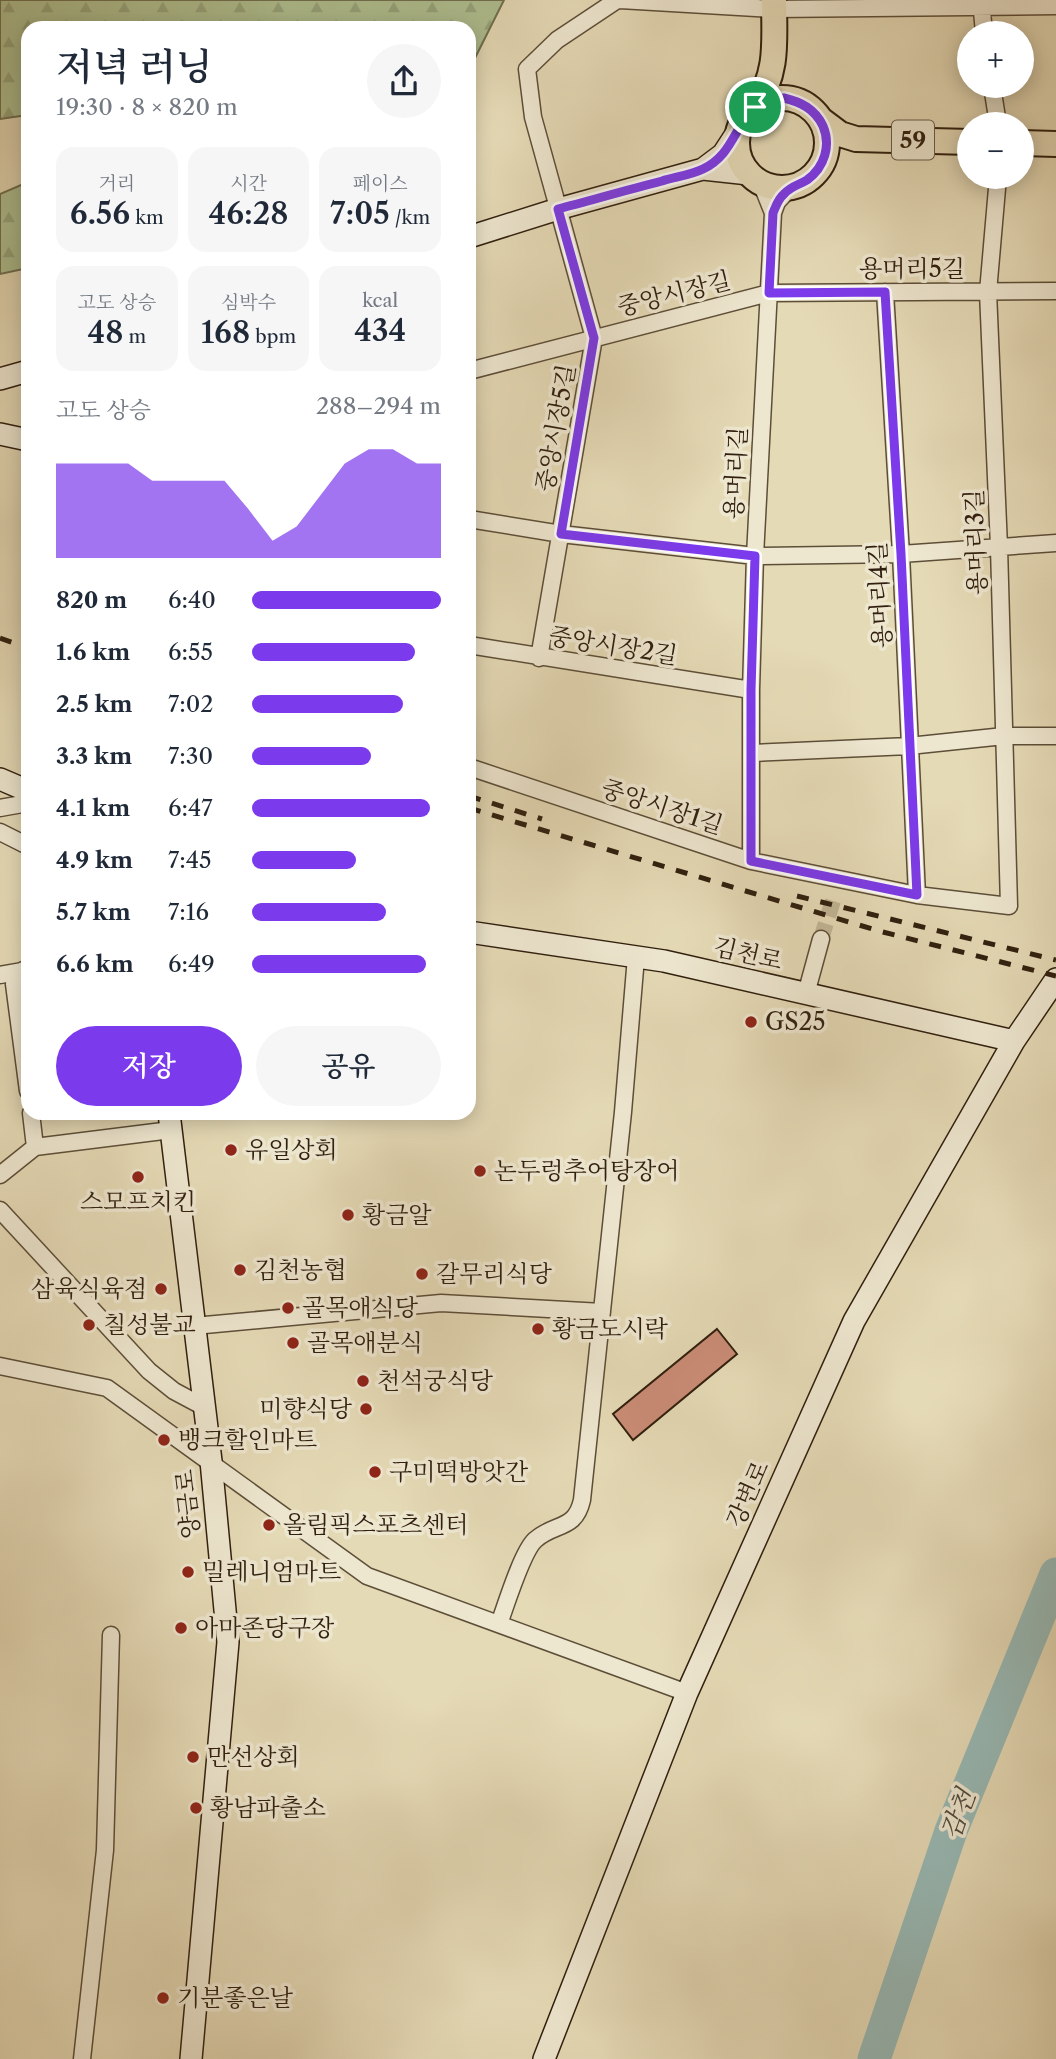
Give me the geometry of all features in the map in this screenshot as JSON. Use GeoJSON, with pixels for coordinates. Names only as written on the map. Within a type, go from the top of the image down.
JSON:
{"type":"FeatureCollection","features":[{"type":"Feature","properties":{"kind":"main road"},"geometry":{"type":"LineString","coordinates":[[755,107],[770,81],[774,52],[774,4]]}},
{"type":"Feature","properties":{"kind":"main road"},"geometry":{"type":"LineString","coordinates":[[774,52],[785,87],[820,119],[827,146],[824,160],[816,172],[791,187],[776,188],[755,179],[740,161],[736,147],[738,131],[744,117],[755,107],[769,100],[784,98],[798,101]]}},
{"type":"Feature","properties":{"kind":"main road","name":"59"},"geometry":{"type":"LineString","coordinates":[[820,119],[840,134],[856,138],[957,142]]}},
{"type":"Feature","properties":{"kind":"main road","name":"59"},"geometry":{"type":"LineString","coordinates":[[824,160],[841,145],[856,138]]}},
{"type":"Feature","properties":{"kind":"main road"},"geometry":{"type":"LineString","coordinates":[[1034,144],[1056,144]]}},
{"type":"Feature","properties":{"kind":"street"},"geometry":{"type":"LineString","coordinates":[[618,0],[1056,6]]}},
{"type":"Feature","properties":{"kind":"street","name":"중앙시장5길"},"geometry":{"type":"LineString","coordinates":[[539,658],[594,338],[533,117],[527,69],[556,40],[618,0]]}},
{"type":"Feature","properties":{"kind":"street"},"geometry":{"type":"LineString","coordinates":[[476,235],[703,169],[723,154],[738,131]]}},
{"type":"Feature","properties":{"kind":"street"},"geometry":{"type":"LineString","coordinates":[[703,169],[755,179]]}},
{"type":"Feature","properties":{"kind":"street","name":"용머리길"},"geometry":{"type":"LineString","coordinates":[[751,861],[751,690],[755,556],[773,213],[755,179]]}},
{"type":"Feature","properties":{"kind":"street"},"geometry":{"type":"LineString","coordinates":[[773,213],[777,202],[791,187]]}},
{"type":"Feature","properties":{"kind":"street","name":"용머리3길"},"geometry":{"type":"LineString","coordinates":[[997,189],[988,292],[999,547],[1009,906]]}},
{"type":"Feature","properties":{"kind":"street","name":"용머리5길"},"geometry":{"type":"LineString","coordinates":[[769,293],[1056,291]]}},
{"type":"Feature","properties":{"kind":"street","name":"용머리4길"},"geometry":{"type":"LineString","coordinates":[[885,292],[917,895]]}},
{"type":"Feature","properties":{"kind":"street","name":"중앙시장길"},"geometry":{"type":"LineString","coordinates":[[476,369],[769,293]]}},
{"type":"Feature","properties":{"kind":"street"},"geometry":{"type":"LineString","coordinates":[[0,379],[21,373]]}},
{"type":"Feature","properties":{"kind":"street"},"geometry":{"type":"LineString","coordinates":[[0,434],[21,438]]}},
{"type":"Feature","properties":{"kind":"street"},"geometry":{"type":"LineString","coordinates":[[476,520],[561,534],[755,556],[901,554],[1056,544]]}},
{"type":"Feature","properties":{"kind":"street","name":"중앙시장2길"},"geometry":{"type":"LineString","coordinates":[[476,646],[751,690]]}},
{"type":"Feature","properties":{"kind":"street"},"geometry":{"type":"LineString","coordinates":[[752,753],[909,746],[1004,736],[1056,736]]}},
{"type":"Feature","properties":{"kind":"street","name":"중앙시장1길"},"geometry":{"type":"LineString","coordinates":[[476,769],[837,887],[1009,906]]}},
{"type":"Feature","properties":{"kind":"street"},"geometry":{"type":"LineString","coordinates":[[0,779],[21,789]]}},
{"type":"Feature","properties":{"kind":"street"},"geometry":{"type":"LineString","coordinates":[[0,808],[21,804]]}},
{"type":"Feature","properties":{"kind":"street"},"geometry":{"type":"LineString","coordinates":[[0,832],[21,842]]}},
{"type":"Feature","properties":{"kind":"street","name":"김천로"},"geometry":{"type":"LineString","coordinates":[[476,933],[664,961],[1014,1041]]}},
{"type":"Feature","properties":{"kind":"street"},"geometry":{"type":"LineString","coordinates":[[806,994],[821,939]]}},
{"type":"Feature","properties":{"kind":"street"},"geometry":{"type":"LineString","coordinates":[[499,1625],[533,1541],[545,1532],[570,1523],[579,1513],[623,1112],[636,957]]}},
{"type":"Feature","properties":{"kind":"street"},"geometry":{"type":"LineString","coordinates":[[0,975],[21,971]]}},
{"type":"Feature","properties":{"kind":"street"},"geometry":{"type":"LineString","coordinates":[[21,976],[14,984],[21,1038]]}},
{"type":"Feature","properties":{"kind":"street","name":"강변로"},"geometry":{"type":"LineString","coordinates":[[544,2059],[687,1693],[854,1321],[1014,1041],[1056,979]]}},
{"type":"Feature","properties":{"kind":"street"},"geometry":{"type":"LineString","coordinates":[[32,1120],[35,1147]]}},
{"type":"Feature","properties":{"kind":"street"},"geometry":{"type":"LineString","coordinates":[[0,1175],[35,1147],[170,1121]]}},
{"type":"Feature","properties":{"kind":"street","name":"양금로"},"geometry":{"type":"LineString","coordinates":[[170,1121],[211,1461],[228,1642],[191,2059]]}},
{"type":"Feature","properties":{"kind":"street"},"geometry":{"type":"LineString","coordinates":[[0,1210],[149,1371],[174,1391],[204,1407]]}},
{"type":"Feature","properties":{"kind":"street"},"geometry":{"type":"LineString","coordinates":[[194,1326],[441,1303],[602,1312]]}},
{"type":"Feature","properties":{"kind":"street"},"geometry":{"type":"LineString","coordinates":[[0,1366],[107,1388],[367,1576],[687,1693]]}},
{"type":"Feature","properties":{"kind":"street"},"geometry":{"type":"LineString","coordinates":[[82,2059],[105,1850],[111,1635]]}},
{"type":"Feature","properties":{"kind":"green space"},"geometry":{"type":"Polygon","coordinates":[[[0,0],[504,0],[476,56],[476,21],[21,21],[21,116],[0,119],[0,0]]]}},
{"type":"Feature","properties":{"kind":"green space"},"geometry":{"type":"Polygon","coordinates":[[[21,185],[21,270],[0,274],[0,194],[21,185]]]}},
{"type":"Feature","properties":{"kind":"building"},"geometry":{"type":"Polygon","coordinates":[[[717,1329],[737,1354],[633,1440],[613,1414],[717,1329]]]}},
{"type":"Feature","properties":{"kind":"waterway","name":"감천"},"geometry":{"type":"LineString","coordinates":[[874,2059],[951,1831],[1056,1574]]}},
{"type":"Feature","properties":{"kind":"tunnel"},"geometry":{"type":"LineString","coordinates":[[821,939],[835,894]]}},
{"type":"Feature","properties":{"kind":"railway"},"geometry":{"type":"LineString","coordinates":[[0,638],[21,646]]}},
{"type":"Feature","properties":{"kind":"railway"},"geometry":{"type":"LineString","coordinates":[[476,798],[542,819]]}},
{"type":"Feature","properties":{"kind":"railway"},"geometry":{"type":"LineString","coordinates":[[476,810],[879,931],[1056,976]]}},
{"type":"Feature","properties":{"kind":"railway"},"geometry":{"type":"LineString","coordinates":[[797,896],[1056,960]]}},
{"type":"Feature","properties":{"kind":"place","name":"GS25"},"geometry":{"type":"Point","coordinates":[751,1022]}},
{"type":"Feature","properties":{"kind":"place","name":"유일상회"},"geometry":{"type":"Point","coordinates":[231,1150]}},
{"type":"Feature","properties":{"kind":"place","name":"논두렁추어탕장어"},"geometry":{"type":"Point","coordinates":[480,1171]}},
{"type":"Feature","properties":{"kind":"place","name":"스모프치킨"},"geometry":{"type":"Point","coordinates":[138,1177]}},
{"type":"Feature","properties":{"kind":"place","name":"황금알"},"geometry":{"type":"Point","coordinates":[348,1215]}},
{"type":"Feature","properties":{"kind":"place","name":"김천농협"},"geometry":{"type":"Point","coordinates":[240,1270]}},
{"type":"Feature","properties":{"kind":"place","name":"갈무리식당"},"geometry":{"type":"Point","coordinates":[422,1274]}},
{"type":"Feature","properties":{"kind":"place","name":"삼육식육점"},"geometry":{"type":"Point","coordinates":[161,1289]}},
{"type":"Feature","properties":{"kind":"place","name":"골목애식당"},"geometry":{"type":"Point","coordinates":[288,1308]}},
{"type":"Feature","properties":{"kind":"place","name":"칠성불교"},"geometry":{"type":"Point","coordinates":[89,1325]}},
{"type":"Feature","properties":{"kind":"place","name":"황금도시락"},"geometry":{"type":"Point","coordinates":[538,1329]}},
{"type":"Feature","properties":{"kind":"place","name":"골목애분식"},"geometry":{"type":"Point","coordinates":[293,1343]}},
{"type":"Feature","properties":{"kind":"place","name":"천석궁식당"},"geometry":{"type":"Point","coordinates":[363,1381]}},
{"type":"Feature","properties":{"kind":"place","name":"미향식당"},"geometry":{"type":"Point","coordinates":[366,1409]}},
{"type":"Feature","properties":{"kind":"place","name":"뱅크할인마트"},"geometry":{"type":"Point","coordinates":[164,1440]}},
{"type":"Feature","properties":{"kind":"place","name":"구미떡방앗간"},"geometry":{"type":"Point","coordinates":[375,1472]}},
{"type":"Feature","properties":{"kind":"place","name":"올림픽스포츠센터"},"geometry":{"type":"Point","coordinates":[269,1525]}},
{"type":"Feature","properties":{"kind":"place","name":"밀레니엄마트"},"geometry":{"type":"Point","coordinates":[188,1572]}},
{"type":"Feature","properties":{"kind":"place","name":"아마존당구장"},"geometry":{"type":"Point","coordinates":[181,1628]}},
{"type":"Feature","properties":{"kind":"place","name":"만선상회"},"geometry":{"type":"Point","coordinates":[193,1757]}},
{"type":"Feature","properties":{"kind":"place","name":"황남파출소"},"geometry":{"type":"Point","coordinates":[196,1808]}},
{"type":"Feature","properties":{"kind":"place","name":"기분좋은날"},"geometry":{"type":"Point","coordinates":[163,1998]}},
{"type":"Feature","properties":{"kind":"route"},"geometry":{"type":"LineString","coordinates":[[784,98],[798,101],[810,108],[820,119],[827,146],[824,160],[816,172],[791,187],[777,202],[773,213],[769,293],[885,292],[917,895],[751,861],[751,690],[755,556],[561,534],[594,338],[558,209],[703,169],[723,154],[744,117],[755,107],[769,100],[784,98]]}}]}
